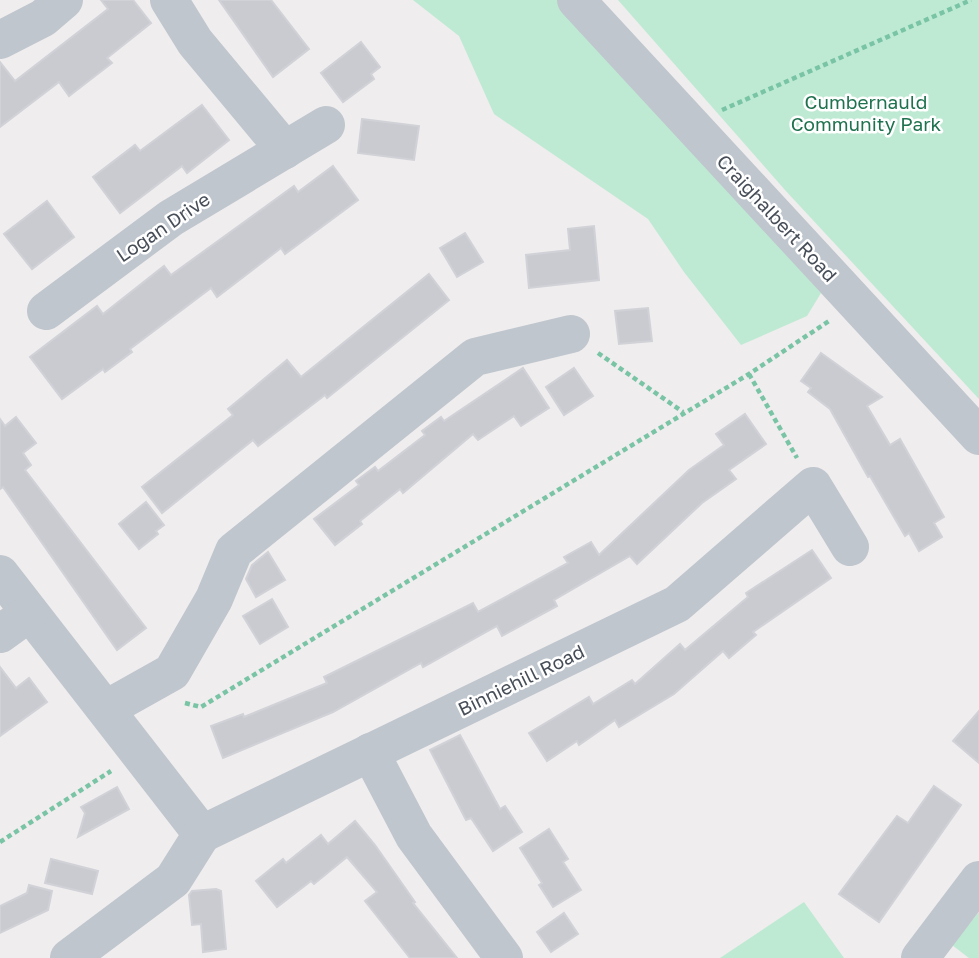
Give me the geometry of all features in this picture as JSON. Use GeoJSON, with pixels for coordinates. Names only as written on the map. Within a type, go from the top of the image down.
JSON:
{"type":"FeatureCollection","features":[{"type":"Feature","properties":{"kind":"street"},"geometry":{"type":"LineString","coordinates":[[0,40],[43,18],[64,0]]}},
{"type":"Feature","properties":{"kind":"street"},"geometry":{"type":"LineString","coordinates":[[169,0],[195,42],[285,150]]}},
{"type":"Feature","properties":{"kind":"street","name":"Craighalbert Road"},"geometry":{"type":"LineString","coordinates":[[576,0],[979,436]]}},
{"type":"Feature","properties":{"kind":"street","name":"Logan Drive"},"geometry":{"type":"LineString","coordinates":[[46,310],[171,218],[326,125]]}},
{"type":"Feature","properties":{"kind":"street"},"geometry":{"type":"LineString","coordinates":[[121,700],[172,672],[214,599],[234,551],[475,358],[571,334]]}},
{"type":"Feature","properties":{"kind":"street"},"geometry":{"type":"LineString","coordinates":[[813,485],[850,547]]}},
{"type":"Feature","properties":{"kind":"street","name":"Binniehill Road"},"geometry":{"type":"LineString","coordinates":[[202,834],[677,604],[813,485]]}},
{"type":"Feature","properties":{"kind":"street"},"geometry":{"type":"LineString","coordinates":[[0,575],[15,623],[121,700],[141,752],[202,834],[173,880],[69,958]]}},
{"type":"Feature","properties":{"kind":"street"},"geometry":{"type":"LineString","coordinates":[[370,752],[414,836],[505,958]]}},
{"type":"Feature","properties":{"kind":"street"},"geometry":{"type":"LineString","coordinates":[[920,958],[979,880]]}},
{"type":"Feature","properties":{"kind":"path"},"geometry":{"type":"LineString","coordinates":[[690,124],[971,0]]}},
{"type":"Feature","properties":{"kind":"path"},"geometry":{"type":"LineString","coordinates":[[121,700],[201,707],[748,374],[855,304]]}},
{"type":"Feature","properties":{"kind":"path"},"geometry":{"type":"LineString","coordinates":[[571,334],[683,412]]}},
{"type":"Feature","properties":{"kind":"path"},"geometry":{"type":"LineString","coordinates":[[748,374],[813,485]]}},
{"type":"Feature","properties":{"kind":"path"},"geometry":{"type":"LineString","coordinates":[[0,842],[141,752]]}},
{"type":"Feature","properties":{"kind":"green space"},"geometry":{"type":"Polygon","coordinates":[[[413,0],[560,0],[821,293],[807,316],[741,345],[684,272],[648,219],[494,114],[459,36],[413,0]]]}},
{"type":"Feature","properties":{"kind":"green space","name":"Cumbernauld Community Park"},"geometry":{"type":"Polygon","coordinates":[[[618,0],[979,0],[979,399],[785,190],[618,0]]]}},
{"type":"Feature","properties":{"kind":"green space"},"geometry":{"type":"Polygon","coordinates":[[[804,902],[844,958],[720,958],[804,902]]]}},
{"type":"Feature","properties":{"kind":"green space"},"geometry":{"type":"Polygon","coordinates":[[[979,912],[979,958],[969,958],[952,945],[979,912]]]}},
{"type":"Feature","properties":{"kind":"building"},"geometry":{"type":"Polygon","coordinates":[[[101,0],[133,0],[151,23],[107,58],[112,63],[69,96],[59,82],[0,127],[0,62],[15,81],[108,9],[101,0]]]}},
{"type":"Feature","properties":{"kind":"building"},"geometry":{"type":"Polygon","coordinates":[[[219,0],[271,0],[309,49],[273,77],[219,0]]]}},
{"type":"Feature","properties":{"kind":"building"},"geometry":{"type":"Polygon","coordinates":[[[361,42],[380,67],[371,74],[374,79],[343,102],[321,73],[361,42]]]}},
{"type":"Feature","properties":{"kind":"building"},"geometry":{"type":"Polygon","coordinates":[[[202,105],[229,140],[187,173],[182,166],[120,213],[93,177],[135,145],[140,151],[202,105]]]}},
{"type":"Feature","properties":{"kind":"building"},"geometry":{"type":"Polygon","coordinates":[[[362,119],[419,126],[414,160],[358,153],[362,119]]]}},
{"type":"Feature","properties":{"kind":"building"},"geometry":{"type":"Polygon","coordinates":[[[333,166],[358,200],[285,254],[281,248],[217,297],[211,288],[130,349],[132,352],[105,372],[103,369],[62,399],[30,357],[97,306],[103,314],[164,266],[171,275],[294,186],[298,192],[333,166]]]}},
{"type":"Feature","properties":{"kind":"building"},"geometry":{"type":"Polygon","coordinates":[[[47,201],[74,237],[32,269],[4,234],[47,201]]]}},
{"type":"Feature","properties":{"kind":"building"},"geometry":{"type":"Polygon","coordinates":[[[594,226],[599,280],[529,288],[526,255],[570,250],[568,229],[594,226]]]}},
{"type":"Feature","properties":{"kind":"building"},"geometry":{"type":"Polygon","coordinates":[[[465,233],[483,262],[457,277],[440,248],[465,233]]]}},
{"type":"Feature","properties":{"kind":"building"},"geometry":{"type":"Polygon","coordinates":[[[429,274],[449,300],[327,398],[325,395],[258,446],[253,440],[162,513],[142,487],[233,415],[228,409],[287,360],[301,377],[429,274]]]}},
{"type":"Feature","properties":{"kind":"building"},"geometry":{"type":"Polygon","coordinates":[[[648,308],[652,341],[619,344],[615,311],[648,308]]]}},
{"type":"Feature","properties":{"kind":"building"},"geometry":{"type":"Polygon","coordinates":[[[821,353],[882,397],[867,406],[890,445],[900,439],[944,517],[934,523],[942,537],[919,551],[909,533],[905,536],[870,476],[868,477],[830,409],[808,392],[811,388],[801,381],[821,353]]]}},
{"type":"Feature","properties":{"kind":"building"},"geometry":{"type":"Polygon","coordinates":[[[523,368],[549,408],[521,426],[514,416],[478,440],[473,434],[403,493],[400,489],[360,521],[362,524],[335,545],[314,519],[359,485],[356,481],[375,467],[378,471],[425,435],[422,431],[441,417],[444,421],[523,368]]]}},
{"type":"Feature","properties":{"kind":"building"},"geometry":{"type":"Polygon","coordinates":[[[574,368],[593,396],[564,415],[546,387],[574,368]]]}},
{"type":"Feature","properties":{"kind":"building"},"geometry":{"type":"Polygon","coordinates":[[[745,414],[766,444],[729,470],[736,479],[702,503],[637,564],[630,556],[554,600],[557,606],[502,636],[497,626],[423,667],[421,663],[333,712],[223,758],[211,726],[243,714],[244,717],[327,683],[324,677],[473,603],[478,612],[568,563],[564,557],[591,542],[599,555],[689,470],[724,445],[716,434],[745,414]]]}},
{"type":"Feature","properties":{"kind":"building"},"geometry":{"type":"Polygon","coordinates":[[[16,417],[36,443],[23,453],[31,465],[25,470],[146,628],[117,650],[3,487],[0,489],[0,419],[5,426],[16,417]]]}},
{"type":"Feature","properties":{"kind":"building"},"geometry":{"type":"Polygon","coordinates":[[[146,502],[164,525],[156,531],[158,534],[139,549],[119,524],[146,502]]]}},
{"type":"Feature","properties":{"kind":"building"},"geometry":{"type":"Polygon","coordinates":[[[812,550],[831,578],[753,632],[756,635],[729,658],[723,651],[674,694],[619,727],[615,720],[579,745],[577,741],[547,761],[529,733],[589,697],[593,704],[632,680],[635,684],[680,644],[685,650],[748,597],[746,593],[812,550]]]}},
{"type":"Feature","properties":{"kind":"building"},"geometry":{"type":"Polygon","coordinates":[[[268,552],[285,580],[256,597],[246,579],[252,565],[268,552]]]}},
{"type":"Feature","properties":{"kind":"building"},"geometry":{"type":"Polygon","coordinates":[[[272,599],[288,627],[260,644],[243,616],[272,599]]]}},
{"type":"Feature","properties":{"kind":"building"},"geometry":{"type":"Polygon","coordinates":[[[0,667],[16,688],[29,678],[47,702],[0,736],[0,667]]]}},
{"type":"Feature","properties":{"kind":"building"},"geometry":{"type":"Polygon","coordinates":[[[979,711],[979,763],[953,741],[979,711]]]}},
{"type":"Feature","properties":{"kind":"building"},"geometry":{"type":"Polygon","coordinates":[[[460,735],[500,809],[505,806],[522,832],[493,851],[471,818],[466,820],[430,750],[460,735]]]}},
{"type":"Feature","properties":{"kind":"building"},"geometry":{"type":"Polygon","coordinates":[[[934,786],[961,805],[879,922],[839,894],[897,816],[908,823],[934,786]]]}},
{"type":"Feature","properties":{"kind":"building"},"geometry":{"type":"Polygon","coordinates":[[[117,787],[129,809],[78,837],[85,813],[81,807],[117,787]]]}},
{"type":"Feature","properties":{"kind":"building"},"geometry":{"type":"Polygon","coordinates":[[[355,821],[375,845],[415,902],[413,903],[457,958],[410,958],[365,901],[377,892],[347,857],[314,884],[311,881],[277,907],[256,881],[283,859],[286,863],[321,835],[328,844],[355,821]]]}},
{"type":"Feature","properties":{"kind":"building"},"geometry":{"type":"Polygon","coordinates":[[[549,829],[568,859],[563,862],[581,890],[553,907],[539,885],[542,883],[520,848],[549,829]]]}},
{"type":"Feature","properties":{"kind":"building"},"geometry":{"type":"Polygon","coordinates":[[[51,859],[98,871],[92,894],[45,883],[51,859]]]}},
{"type":"Feature","properties":{"kind":"building"},"geometry":{"type":"Polygon","coordinates":[[[29,885],[52,891],[48,910],[0,933],[0,906],[27,893],[29,885]]]}},
{"type":"Feature","properties":{"kind":"building"},"geometry":{"type":"Polygon","coordinates":[[[192,891],[221,891],[226,949],[203,952],[201,924],[192,925],[189,895],[192,891]]]}},
{"type":"Feature","properties":{"kind":"building"},"geometry":{"type":"Polygon","coordinates":[[[564,913],[578,934],[551,952],[537,932],[564,913]]]}}]}
